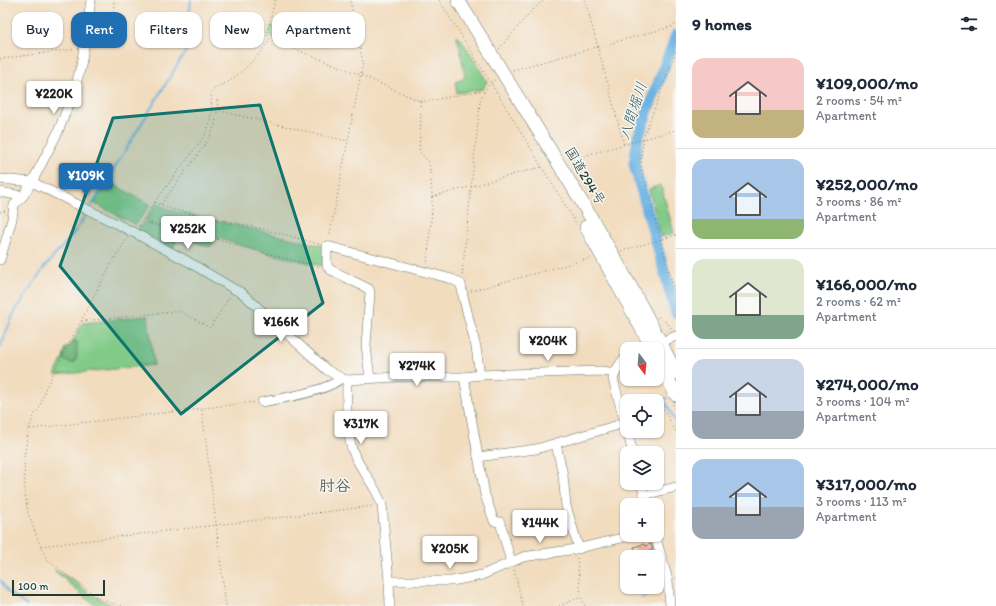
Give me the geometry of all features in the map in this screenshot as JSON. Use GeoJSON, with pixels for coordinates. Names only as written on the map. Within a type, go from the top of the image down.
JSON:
{"type":"FeatureCollection","features":[{"type":"Feature","properties":{"kind":"highway","name":"国道294号"},"geometry":{"type":"LineString","coordinates":[[447,0],[607,254],[650,342]]}},
{"type":"Feature","properties":{"kind":"highway","name":"国道294号"},"geometry":{"type":"LineString","coordinates":[[458,0],[497,79]]}},
{"type":"Feature","properties":{"kind":"highway","name":"国道294号"},"geometry":{"type":"LineString","coordinates":[[664,360],[676,373]]}},
{"type":"Feature","properties":{"kind":"highway","name":"国道294号"},"geometry":{"type":"LineString","coordinates":[[664,371],[676,395]]}},
{"type":"Feature","properties":{"kind":"street"},"geometry":{"type":"LineString","coordinates":[[0,260],[12,220],[14,205],[32,182],[66,114],[81,66],[91,0]]}},
{"type":"Feature","properties":{"kind":"street"},"geometry":{"type":"LineString","coordinates":[[0,179],[32,182],[132,232],[242,293],[327,370],[344,379]]}},
{"type":"Feature","properties":{"kind":"street"},"geometry":{"type":"LineString","coordinates":[[0,192],[22,196]]}},
{"type":"Feature","properties":{"kind":"street"},"geometry":{"type":"LineString","coordinates":[[370,379],[366,345],[370,293],[369,289],[331,270],[328,266],[327,246],[452,279],[461,284],[462,294],[476,347],[480,375]]}},
{"type":"Feature","properties":{"kind":"street"},"geometry":{"type":"LineString","coordinates":[[664,343],[676,336]]}},
{"type":"Feature","properties":{"kind":"street"},"geometry":{"type":"LineString","coordinates":[[620,364],[613,379],[620,406]]}},
{"type":"Feature","properties":{"kind":"street"},"geometry":{"type":"LineString","coordinates":[[262,402],[323,388],[344,379],[464,377],[480,375],[602,371],[615,373]]}},
{"type":"Feature","properties":{"kind":"street"},"geometry":{"type":"LineString","coordinates":[[464,377],[485,495],[494,521],[500,522],[511,562]]}},
{"type":"Feature","properties":{"kind":"street"},"geometry":{"type":"LineString","coordinates":[[344,379],[349,435],[352,449],[358,462],[379,494],[382,505],[390,606]]}},
{"type":"Feature","properties":{"kind":"street"},"geometry":{"type":"LineString","coordinates":[[478,457],[536,449],[620,425]]}},
{"type":"Feature","properties":{"kind":"street"},"geometry":{"type":"LineString","coordinates":[[556,444],[566,506],[577,549]]}},
{"type":"Feature","properties":{"kind":"street"},"geometry":{"type":"LineString","coordinates":[[644,495],[676,486]]}},
{"type":"Feature","properties":{"kind":"street"},"geometry":{"type":"LineString","coordinates":[[643,490],[645,498]]}},
{"type":"Feature","properties":{"kind":"street"},"geometry":{"type":"LineString","coordinates":[[389,581],[452,581],[482,575],[523,557],[577,549],[620,538]]}},
{"type":"Feature","properties":{"kind":"street"},"geometry":{"type":"LineString","coordinates":[[657,542],[668,580],[670,606]]}},
{"type":"Feature","properties":{"kind":"path"},"geometry":{"type":"LineString","coordinates":[[276,0],[267,34],[268,38],[270,39],[420,101],[430,101],[479,91],[484,92]]}},
{"type":"Feature","properties":{"kind":"path"},"geometry":{"type":"LineString","coordinates":[[155,202],[167,208],[267,230],[327,246],[348,141],[362,59],[350,0]]}},
{"type":"Feature","properties":{"kind":"path"},"geometry":{"type":"LineString","coordinates":[[439,0],[497,79],[542,167],[576,225]]}},
{"type":"Feature","properties":{"kind":"path"},"geometry":{"type":"LineString","coordinates":[[498,51],[527,16],[545,0]]}},
{"type":"Feature","properties":{"kind":"path"},"geometry":{"type":"LineString","coordinates":[[585,0],[624,144]]}},
{"type":"Feature","properties":{"kind":"path"},"geometry":{"type":"LineString","coordinates":[[461,284],[480,103],[484,92],[497,79],[522,68],[674,26],[676,23]]}},
{"type":"Feature","properties":{"kind":"path"},"geometry":{"type":"LineString","coordinates":[[122,606],[99,599],[48,560],[30,521],[26,505],[24,456],[29,429],[35,414],[39,409],[46,387],[111,264],[132,232],[142,221],[205,135],[210,124],[210,92],[231,80],[245,68],[258,55],[270,39]]}},
{"type":"Feature","properties":{"kind":"path"},"geometry":{"type":"LineString","coordinates":[[0,59],[78,49],[84,50]]}},
{"type":"Feature","properties":{"kind":"path"},"geometry":{"type":"LineString","coordinates":[[676,52],[642,139],[641,150],[642,166],[676,297]]}},
{"type":"Feature","properties":{"kind":"path"},"geometry":{"type":"LineString","coordinates":[[161,204],[208,143],[214,128],[218,110],[217,96]]}},
{"type":"Feature","properties":{"kind":"path"},"geometry":{"type":"LineString","coordinates":[[420,101],[421,119],[419,151],[430,164],[432,197],[427,272]]}},
{"type":"Feature","properties":{"kind":"path"},"geometry":{"type":"LineString","coordinates":[[211,109],[348,141]]}},
{"type":"Feature","properties":{"kind":"path"},"geometry":{"type":"LineString","coordinates":[[564,161],[676,130]]}},
{"type":"Feature","properties":{"kind":"path"},"geometry":{"type":"LineString","coordinates":[[432,197],[542,167]]}},
{"type":"Feature","properties":{"kind":"path"},"geometry":{"type":"LineString","coordinates":[[142,221],[316,266],[328,266]]}},
{"type":"Feature","properties":{"kind":"path"},"geometry":{"type":"LineString","coordinates":[[462,294],[676,235]]}},
{"type":"Feature","properties":{"kind":"path"},"geometry":{"type":"LineString","coordinates":[[81,322],[180,311],[210,328],[234,289]]}},
{"type":"Feature","properties":{"kind":"path"},"geometry":{"type":"LineString","coordinates":[[29,429],[262,402]]}},
{"type":"Feature","properties":{"kind":"path"},"geometry":{"type":"LineString","coordinates":[[202,409],[226,606]]}},
{"type":"Feature","properties":{"kind":"path"},"geometry":{"type":"LineString","coordinates":[[664,409],[676,432]]}},
{"type":"Feature","properties":{"kind":"path"},"geometry":{"type":"LineString","coordinates":[[41,546],[382,505]]}},
{"type":"Feature","properties":{"kind":"path"},"geometry":{"type":"LineString","coordinates":[[577,549],[581,597],[585,606]]}},
{"type":"Feature","properties":{"kind":"path"},"geometry":{"type":"LineString","coordinates":[[511,562],[523,606]]}},
{"type":"Feature","properties":{"kind":"path"},"geometry":{"type":"LineString","coordinates":[[559,606],[581,597]]}},
{"type":"Feature","properties":{"kind":"highlighted area"},"geometry":{"type":"Polygon","coordinates":[[[260,105],[323,303],[181,414],[60,266],[113,118],[260,105]]]}},
{"type":"Feature","properties":{"kind":"green space"},"geometry":{"type":"Polygon","coordinates":[[[271,26],[272,26],[272,38],[269,33],[271,26]]]}},
{"type":"Feature","properties":{"kind":"green space"},"geometry":{"type":"Polygon","coordinates":[[[456,35],[461,39],[487,81],[483,89],[457,93],[455,83],[465,78],[460,48],[456,35]]]}},
{"type":"Feature","properties":{"kind":"green space"},"geometry":{"type":"Polygon","coordinates":[[[108,181],[150,205],[136,224],[94,203],[108,181]]]}},
{"type":"Feature","properties":{"kind":"green space"},"geometry":{"type":"Polygon","coordinates":[[[661,185],[674,233],[661,237],[649,189],[661,185]]]}},
{"type":"Feature","properties":{"kind":"green space"},"geometry":{"type":"Polygon","coordinates":[[[157,203],[167,209],[323,246],[323,266],[271,254],[224,240],[146,222],[145,220],[157,203]]]}},
{"type":"Feature","properties":{"kind":"green space"},"geometry":{"type":"Polygon","coordinates":[[[142,224],[214,240],[212,245],[209,247],[178,236],[173,249],[138,230],[142,224]]]}},
{"type":"Feature","properties":{"kind":"green space"},"geometry":{"type":"Polygon","coordinates":[[[148,316],[154,365],[55,375],[83,323],[148,316]]]}},
{"type":"Feature","properties":{"kind":"green space"},"geometry":{"type":"Polygon","coordinates":[[[74,341],[77,342],[77,357],[74,363],[71,363],[63,358],[65,348],[71,345],[74,341]]]}},
{"type":"Feature","properties":{"kind":"green space"},"geometry":{"type":"Polygon","coordinates":[[[54,570],[73,580],[90,594],[114,606],[99,606],[89,601],[54,570]]]}},
{"type":"Feature","properties":{"kind":"building"},"geometry":{"type":"Polygon","coordinates":[[[644,544],[645,546],[651,544],[653,550],[635,550],[634,547],[644,544]]]}},
{"type":"Feature","properties":{"kind":"waterway"},"geometry":{"type":"LineString","coordinates":[[92,205],[187,49],[190,38],[191,0]]}},
{"type":"Feature","properties":{"kind":"waterway","name":"八間堀川"},"geometry":{"type":"LineString","coordinates":[[676,35],[638,137],[634,164],[676,313]]}},
{"type":"Feature","properties":{"kind":"waterway"},"geometry":{"type":"LineString","coordinates":[[0,347],[14,313],[44,268],[74,233],[86,215]]}},
{"type":"Feature","properties":{"kind":"waterway","name":"八間堀川"},"geometry":{"type":"LineString","coordinates":[[667,398],[664,399],[676,423]]}},
{"type":"Feature","properties":{"kind":"waterway"},"geometry":{"type":"LineString","coordinates":[[0,580],[8,592],[27,606]]}},
{"type":"Feature","properties":{"kind":"waterway"},"geometry":{"type":"LineString","coordinates":[[642,598],[648,594]]}},
{"type":"Feature","properties":{"kind":"district","name":"肘谷"},"geometry":{"type":"Point","coordinates":[335,485]}}]}
